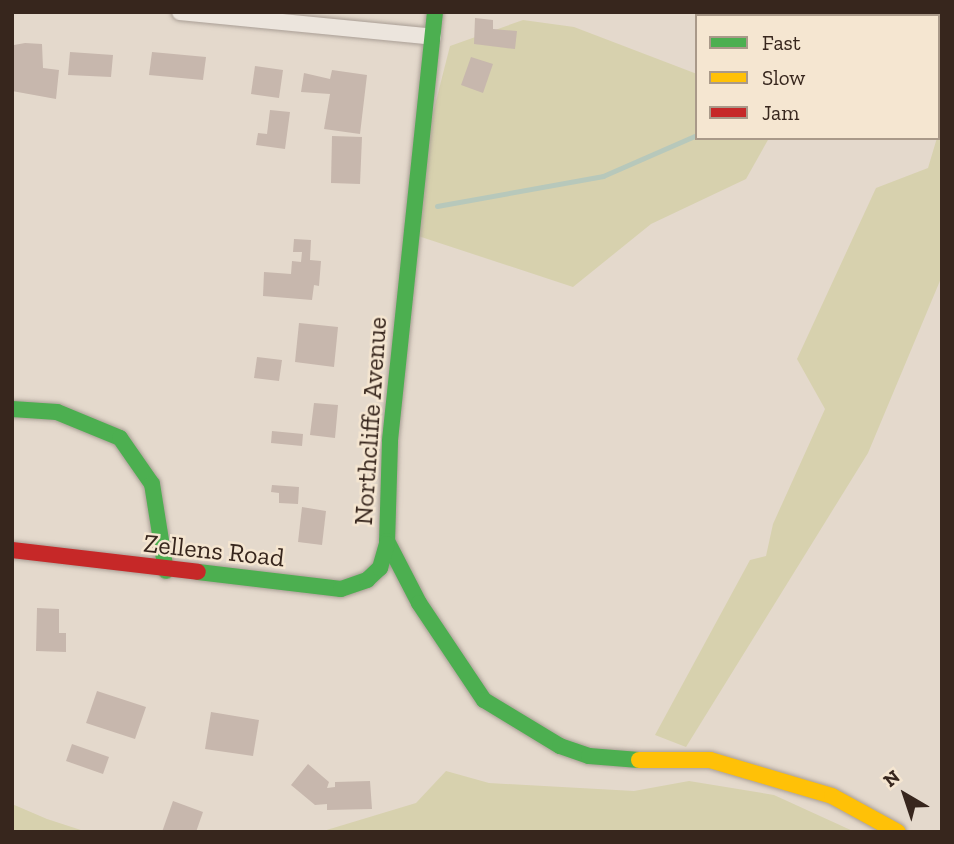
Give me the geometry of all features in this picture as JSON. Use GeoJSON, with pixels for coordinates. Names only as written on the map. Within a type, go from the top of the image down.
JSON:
{"type":"FeatureCollection","features":[{"type":"Feature","properties":{"kind":"street"},"geometry":{"type":"LineString","coordinates":[[180,12],[433,37]]}},
{"type":"Feature","properties":{"kind":"street","name":"Northcliffe Avenue"},"geometry":{"type":"LineString","coordinates":[[435,12],[390,442],[387,544],[419,603],[484,700],[560,746],[589,756],[627,761],[710,760],[832,796],[898,832]]}},
{"type":"Feature","properties":{"kind":"street"},"geometry":{"type":"LineString","coordinates":[[12,409],[57,412],[120,438],[152,484],[166,571]]}},
{"type":"Feature","properties":{"kind":"street","name":"Zellens Road"},"geometry":{"type":"LineString","coordinates":[[12,550],[166,571],[341,589],[368,580],[380,568],[387,544]]}},
{"type":"Feature","properties":{"kind":"shaded area"},"geometry":{"type":"Polygon","coordinates":[[[523,20],[574,27],[695,73],[695,140],[768,140],[746,179],[651,224],[573,287],[403,231],[450,46],[523,20]]]}},
{"type":"Feature","properties":{"kind":"shaded area"},"geometry":{"type":"Polygon","coordinates":[[[942,121],[942,276],[868,453],[686,747],[655,735],[750,560],[766,556],[773,524],[825,409],[797,359],[876,188],[928,168],[936,140],[940,140],[942,121]]]}},
{"type":"Feature","properties":{"kind":"shaded area"},"geometry":{"type":"Polygon","coordinates":[[[446,771],[489,783],[634,791],[689,781],[774,795],[855,832],[320,832],[416,803],[446,771]]]}},
{"type":"Feature","properties":{"kind":"shaded area"},"geometry":{"type":"Polygon","coordinates":[[[12,804],[47,819],[87,832],[12,832],[12,804]]]}},
{"type":"Feature","properties":{"kind":"building"},"geometry":{"type":"Polygon","coordinates":[[[475,18],[493,20],[493,29],[517,31],[515,49],[474,44],[475,18]]]}},
{"type":"Feature","properties":{"kind":"building"},"geometry":{"type":"Polygon","coordinates":[[[42,44],[43,68],[59,70],[56,99],[12,91],[14,45],[42,44]]]}},
{"type":"Feature","properties":{"kind":"building"},"geometry":{"type":"Polygon","coordinates":[[[70,52],[113,55],[111,77],[68,75],[70,52]]]}},
{"type":"Feature","properties":{"kind":"building"},"geometry":{"type":"Polygon","coordinates":[[[152,52],[206,57],[203,80],[149,75],[152,52]]]}},
{"type":"Feature","properties":{"kind":"building"},"geometry":{"type":"Polygon","coordinates":[[[471,57],[493,64],[483,93],[461,85],[471,57]]]}},
{"type":"Feature","properties":{"kind":"building"},"geometry":{"type":"Polygon","coordinates":[[[255,66],[283,70],[279,98],[251,94],[255,66]]]}},
{"type":"Feature","properties":{"kind":"building"},"geometry":{"type":"Polygon","coordinates":[[[332,70],[367,75],[360,134],[324,129],[330,94],[301,92],[304,73],[330,79],[332,70]]]}},
{"type":"Feature","properties":{"kind":"building"},"geometry":{"type":"Polygon","coordinates":[[[270,110],[290,112],[285,149],[256,145],[258,133],[267,134],[270,110]]]}},
{"type":"Feature","properties":{"kind":"building"},"geometry":{"type":"Polygon","coordinates":[[[332,136],[362,137],[360,184],[331,183],[332,136]]]}},
{"type":"Feature","properties":{"kind":"building"},"geometry":{"type":"Polygon","coordinates":[[[294,239],[311,240],[310,260],[321,261],[319,286],[314,285],[312,300],[263,296],[264,272],[291,274],[292,261],[301,262],[302,252],[293,252],[294,239]]]}},
{"type":"Feature","properties":{"kind":"building"},"geometry":{"type":"Polygon","coordinates":[[[299,323],[338,327],[334,367],[295,362],[299,323]]]}},
{"type":"Feature","properties":{"kind":"building"},"geometry":{"type":"Polygon","coordinates":[[[257,357],[282,360],[279,381],[254,378],[257,357]]]}},
{"type":"Feature","properties":{"kind":"building"},"geometry":{"type":"Polygon","coordinates":[[[314,403],[338,405],[335,438],[310,435],[314,403]]]}},
{"type":"Feature","properties":{"kind":"building"},"geometry":{"type":"Polygon","coordinates":[[[272,431],[303,434],[302,446],[271,443],[272,431]]]}},
{"type":"Feature","properties":{"kind":"building"},"geometry":{"type":"Polygon","coordinates":[[[272,485],[299,487],[298,504],[279,503],[279,493],[271,492],[272,485]]]}},
{"type":"Feature","properties":{"kind":"building"},"geometry":{"type":"Polygon","coordinates":[[[302,507],[326,511],[322,545],[298,542],[302,507]]]}},
{"type":"Feature","properties":{"kind":"building"},"geometry":{"type":"Polygon","coordinates":[[[37,608],[59,609],[59,633],[66,633],[66,652],[36,651],[37,608]]]}},
{"type":"Feature","properties":{"kind":"building"},"geometry":{"type":"Polygon","coordinates":[[[97,691],[146,707],[135,739],[86,723],[97,691]]]}},
{"type":"Feature","properties":{"kind":"building"},"geometry":{"type":"Polygon","coordinates":[[[211,712],[259,720],[253,756],[205,749],[211,712]]]}},
{"type":"Feature","properties":{"kind":"building"},"geometry":{"type":"Polygon","coordinates":[[[72,744],[109,757],[103,774],[66,761],[72,744]]]}},
{"type":"Feature","properties":{"kind":"building"},"geometry":{"type":"Polygon","coordinates":[[[308,764],[329,782],[327,788],[335,787],[335,782],[370,781],[372,809],[327,810],[327,804],[315,805],[291,785],[308,764]]]}},
{"type":"Feature","properties":{"kind":"building"},"geometry":{"type":"Polygon","coordinates":[[[173,801],[203,812],[196,832],[162,832],[173,801]]]}},
{"type":"Feature","properties":{"kind":"waterway"},"geometry":{"type":"LineString","coordinates":[[437,206],[603,176],[695,136]]}},
{"type":"Feature","properties":{"kind":"traffic: fast"},"geometry":{"type":"LineString","coordinates":[[435,12],[390,442],[387,541],[419,603],[484,700],[560,746],[589,756],[639,760]]}},
{"type":"Feature","properties":{"kind":"traffic: fast"},"geometry":{"type":"LineString","coordinates":[[12,409],[57,412],[120,438],[152,484],[166,571]]}},
{"type":"Feature","properties":{"kind":"traffic: fast"},"geometry":{"type":"LineString","coordinates":[[198,572],[341,589],[367,580],[380,568],[387,544]]}},
{"type":"Feature","properties":{"kind":"traffic: slow"},"geometry":{"type":"LineString","coordinates":[[639,760],[710,760],[832,796],[898,832]]}},
{"type":"Feature","properties":{"kind":"traffic: jam"},"geometry":{"type":"LineString","coordinates":[[12,550],[198,572]]}}]}
